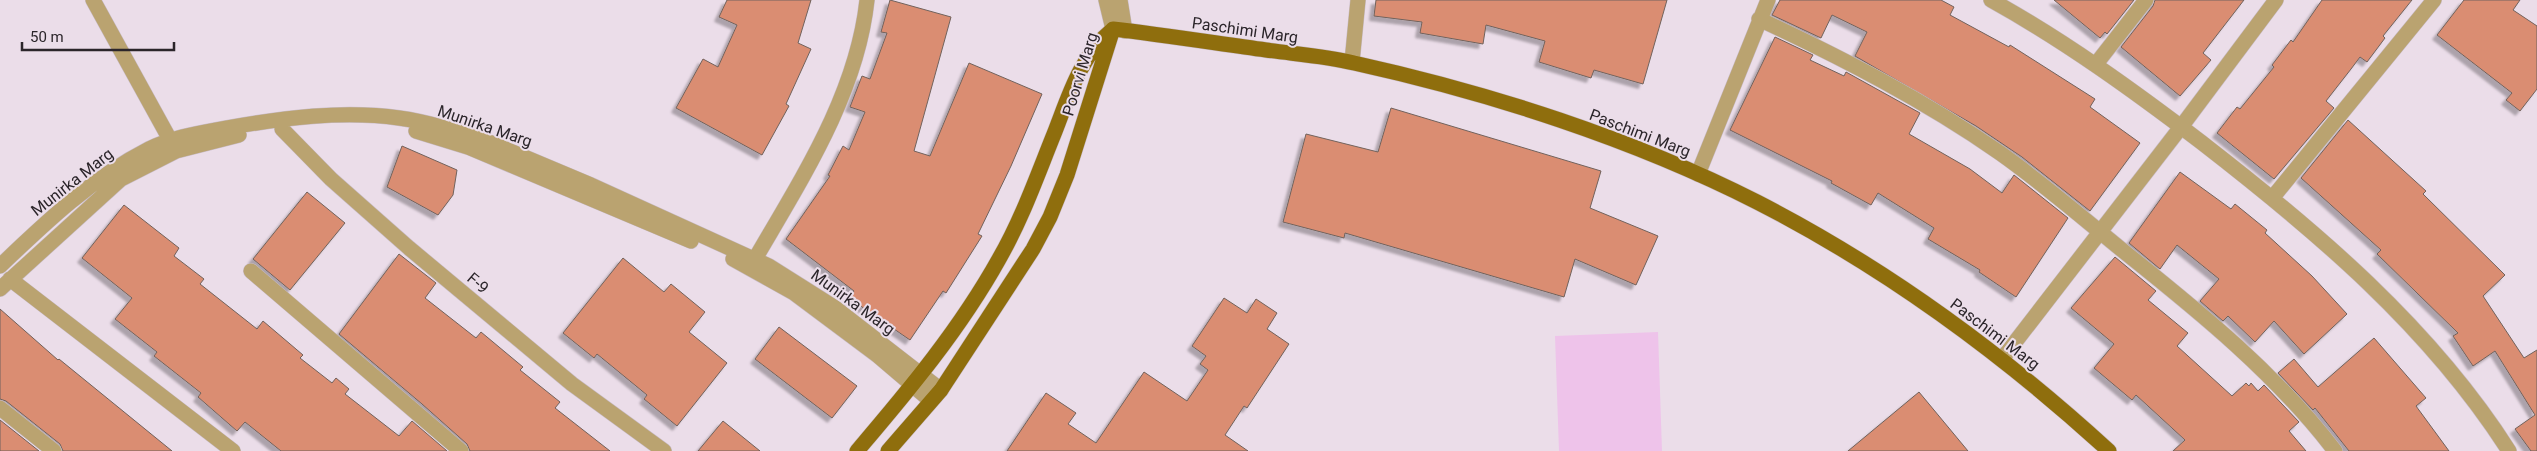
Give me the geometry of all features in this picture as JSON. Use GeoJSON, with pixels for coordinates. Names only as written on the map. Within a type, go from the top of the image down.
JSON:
{"type":"FeatureCollection","features":[{"type":"Feature","properties":{"kind":"main road","name":"Paschimi Marg"},"geometry":{"type":"LineString","coordinates":[[1119,30],[1352,62],[1466,91],[1574,126],[1698,174],[1758,202],[1846,252],[1939,313],[2002,359],[2058,405],[2109,451]]}},
{"type":"Feature","properties":{"kind":"main road","name":"Poorvi Marg"},"geometry":{"type":"LineString","coordinates":[[857,451],[918,380],[999,259],[1023,212],[1079,73],[1097,42],[1119,30]]}},
{"type":"Feature","properties":{"kind":"main road","name":"Poorvi Marg"},"geometry":{"type":"LineString","coordinates":[[894,449],[936,395],[992,315],[1033,250],[1050,217],[1067,175],[1119,30]]}},
{"type":"Feature","properties":{"kind":"street"},"geometry":{"type":"LineString","coordinates":[[93,0],[173,145]]}},
{"type":"Feature","properties":{"kind":"street"},"geometry":{"type":"LineString","coordinates":[[755,259],[805,173],[834,114],[864,30],[867,0]]}},
{"type":"Feature","properties":{"kind":"street"},"geometry":{"type":"LineString","coordinates":[[1106,0],[1119,30]]}},
{"type":"Feature","properties":{"kind":"street"},"geometry":{"type":"LineString","coordinates":[[1119,30],[1120,0]]}},
{"type":"Feature","properties":{"kind":"street"},"geometry":{"type":"LineString","coordinates":[[1352,62],[1358,0]]}},
{"type":"Feature","properties":{"kind":"street"},"geometry":{"type":"LineString","coordinates":[[1698,174],[1768,0]]}},
{"type":"Feature","properties":{"kind":"street"},"geometry":{"type":"LineString","coordinates":[[1991,0],[2096,64],[2182,127],[2272,197],[2359,275],[2430,346],[2487,416],[2509,451]]}},
{"type":"Feature","properties":{"kind":"street"},"geometry":{"type":"LineString","coordinates":[[2096,64],[2146,0]]}},
{"type":"Feature","properties":{"kind":"street"},"geometry":{"type":"LineString","coordinates":[[2002,359],[2099,231],[2182,127],[2276,0]]}},
{"type":"Feature","properties":{"kind":"street"},"geometry":{"type":"LineString","coordinates":[[2272,197],[2434,0]]}},
{"type":"Feature","properties":{"kind":"street"},"geometry":{"type":"LineString","coordinates":[[1759,19],[1826,50],[1928,106],[2000,153],[2178,294],[2250,358],[2317,428],[2335,451]]}},
{"type":"Feature","properties":{"kind":"street","name":"Munirka Marg"},"geometry":{"type":"LineString","coordinates":[[0,266],[46,222],[82,192],[118,166],[173,145],[270,120],[340,115],[400,118],[446,128],[484,140],[591,185],[755,259],[834,308],[936,395]]}},
{"type":"Feature","properties":{"kind":"street","name":"Munirka Marg"},"geometry":{"type":"LineString","coordinates":[[5,284],[121,179],[173,145],[282,129],[358,122],[390,125],[468,147],[680,236],[762,274],[794,293],[918,380]]}},
{"type":"Feature","properties":{"kind":"street","name":"F-9"},"geometry":{"type":"LineString","coordinates":[[282,129],[331,179],[409,248],[572,384],[664,451]]}},
{"type":"Feature","properties":{"kind":"street"},"geometry":{"type":"LineString","coordinates":[[251,272],[462,451]]}},
{"type":"Feature","properties":{"kind":"street"},"geometry":{"type":"LineString","coordinates":[[5,284],[233,451]]}},
{"type":"Feature","properties":{"kind":"street"},"geometry":{"type":"LineString","coordinates":[[0,408],[54,451]]}},
{"type":"Feature","properties":{"kind":"shaded area"},"geometry":{"type":"Polygon","coordinates":[[[1658,332],[1662,451],[1559,451],[1555,336],[1658,332]]]}},
{"type":"Feature","properties":{"kind":"building"},"geometry":{"type":"Polygon","coordinates":[[[727,0],[811,0],[798,43],[811,49],[786,104],[789,106],[762,155],[676,108],[703,59],[718,67],[737,25],[719,17],[727,0]]]}},
{"type":"Feature","properties":{"kind":"building"},"geometry":{"type":"Polygon","coordinates":[[[890,0],[951,17],[914,151],[930,156],[969,63],[1042,94],[1011,166],[978,234],[982,236],[946,293],[943,291],[910,340],[849,298],[854,291],[786,239],[830,176],[828,175],[843,146],[849,150],[865,112],[850,107],[862,76],[870,79],[887,33],[881,32],[890,0]]]}},
{"type":"Feature","properties":{"kind":"building"},"geometry":{"type":"Polygon","coordinates":[[[1376,0],[1667,0],[1643,84],[1594,70],[1591,78],[1539,62],[1545,41],[1486,25],[1483,44],[1420,33],[1422,22],[1374,16],[1376,0]]]}},
{"type":"Feature","properties":{"kind":"building"},"geometry":{"type":"Polygon","coordinates":[[[1780,0],[1941,0],[1954,7],[1950,15],[2009,47],[2010,45],[2095,99],[2090,107],[2140,143],[2090,211],[2022,157],[1976,126],[1855,56],[1867,32],[1832,15],[1821,38],[1772,15],[1780,0]]]}},
{"type":"Feature","properties":{"kind":"building"},"geometry":{"type":"Polygon","coordinates":[[[2054,0],[2134,0],[2107,34],[2105,32],[2100,38],[2054,0]]]}},
{"type":"Feature","properties":{"kind":"building"},"geometry":{"type":"Polygon","coordinates":[[[2155,0],[2244,0],[2203,53],[2211,60],[2180,96],[2121,47],[2153,6],[2155,0]]]}},
{"type":"Feature","properties":{"kind":"building"},"geometry":{"type":"Polygon","coordinates":[[[2322,0],[2412,0],[2383,36],[2385,38],[2367,62],[2360,57],[2326,101],[2334,108],[2274,179],[2217,133],[2237,107],[2240,109],[2274,67],[2272,65],[2291,40],[2293,42],[2322,0]]]}},
{"type":"Feature","properties":{"kind":"building"},"geometry":{"type":"Polygon","coordinates":[[[2464,0],[2520,0],[2513,10],[2537,26],[2537,89],[2520,111],[2506,100],[2512,93],[2437,35],[2464,0]]]}},
{"type":"Feature","properties":{"kind":"building"},"geometry":{"type":"Polygon","coordinates":[[[1775,37],[1813,55],[1810,60],[1844,76],[1846,72],[1920,113],[1909,134],[1970,169],[2002,193],[2014,175],[2068,218],[2016,297],[1979,272],[1980,270],[1928,239],[1934,228],[1878,193],[1871,205],[1831,183],[1832,181],[1730,130],[1775,37]]]}},
{"type":"Feature","properties":{"kind":"building"},"geometry":{"type":"Polygon","coordinates":[[[1391,108],[1601,171],[1590,208],[1658,236],[1636,285],[1575,259],[1564,297],[1345,233],[1344,238],[1283,222],[1306,134],[1378,152],[1391,108]]]}},
{"type":"Feature","properties":{"kind":"building"},"geometry":{"type":"Polygon","coordinates":[[[2348,120],[2426,191],[2423,194],[2505,275],[2483,296],[2524,358],[2537,350],[2537,451],[2531,451],[2515,429],[2535,415],[2495,351],[2473,366],[2453,336],[2458,333],[2377,254],[2381,250],[2301,178],[2348,120]]]}},
{"type":"Feature","properties":{"kind":"building"},"geometry":{"type":"Polygon","coordinates":[[[402,146],[457,170],[453,195],[438,215],[387,187],[402,146]]]}},
{"type":"Feature","properties":{"kind":"building"},"geometry":{"type":"Polygon","coordinates":[[[2180,172],[2231,209],[2235,204],[2267,230],[2265,233],[2312,276],[2347,314],[2304,354],[2274,321],[2255,342],[2228,316],[2223,321],[2200,301],[2219,279],[2177,245],[2160,269],[2129,243],[2180,172]]]}},
{"type":"Feature","properties":{"kind":"building"},"geometry":{"type":"Polygon","coordinates":[[[307,192],[345,223],[290,290],[253,259],[307,192]]]}},
{"type":"Feature","properties":{"kind":"building"},"geometry":{"type":"Polygon","coordinates":[[[124,205],[179,248],[174,256],[204,279],[200,284],[257,329],[263,321],[303,355],[300,358],[332,383],[336,378],[349,389],[345,394],[399,436],[412,421],[447,451],[281,451],[245,422],[237,431],[198,397],[201,393],[154,356],[157,352],[115,319],[132,298],[82,258],[124,205]]]}},
{"type":"Feature","properties":{"kind":"building"},"geometry":{"type":"Polygon","coordinates":[[[399,254],[436,283],[425,298],[476,338],[481,332],[523,367],[520,370],[560,402],[555,408],[610,451],[470,451],[467,444],[339,334],[399,254]]]}},
{"type":"Feature","properties":{"kind":"building"},"geometry":{"type":"Polygon","coordinates":[[[2115,257],[2156,291],[2148,300],[2188,333],[2177,346],[2232,396],[2246,383],[2249,386],[2251,383],[2258,391],[2264,385],[2299,422],[2289,431],[2306,451],[2173,451],[2185,440],[2136,395],[2132,400],[2094,368],[2114,344],[2071,308],[2115,257]]]}},
{"type":"Feature","properties":{"kind":"building"},"geometry":{"type":"Polygon","coordinates":[[[623,258],[664,292],[671,284],[705,312],[689,332],[727,363],[677,426],[644,399],[647,395],[597,354],[594,358],[563,333],[623,258]]]}},
{"type":"Feature","properties":{"kind":"building"},"geometry":{"type":"Polygon","coordinates":[[[1224,298],[1247,313],[1256,299],[1277,313],[1267,329],[1289,344],[1247,408],[1244,406],[1225,435],[1248,451],[1007,451],[1046,393],[1076,413],[1068,424],[1096,443],[1144,372],[1187,401],[1208,370],[1200,364],[1206,356],[1192,346],[1224,298]]]}},
{"type":"Feature","properties":{"kind":"building"},"geometry":{"type":"Polygon","coordinates":[[[0,309],[58,360],[172,451],[63,451],[60,444],[6,401],[0,399],[0,309]]]}},
{"type":"Feature","properties":{"kind":"building"},"geometry":{"type":"Polygon","coordinates":[[[779,327],[857,386],[832,418],[755,359],[779,327]]]}},
{"type":"Feature","properties":{"kind":"building"},"geometry":{"type":"Polygon","coordinates":[[[2374,338],[2426,398],[2416,406],[2449,451],[2349,451],[2315,408],[2313,410],[2278,373],[2294,359],[2318,387],[2374,338]]]}},
{"type":"Feature","properties":{"kind":"building"},"geometry":{"type":"Polygon","coordinates":[[[1919,392],[1968,451],[1848,451],[1919,392]]]}},
{"type":"Feature","properties":{"kind":"building"},"geometry":{"type":"Polygon","coordinates":[[[0,420],[39,451],[0,451],[0,420]]]}},
{"type":"Feature","properties":{"kind":"building"},"geometry":{"type":"Polygon","coordinates":[[[723,421],[760,451],[698,451],[723,421]]]}}]}
